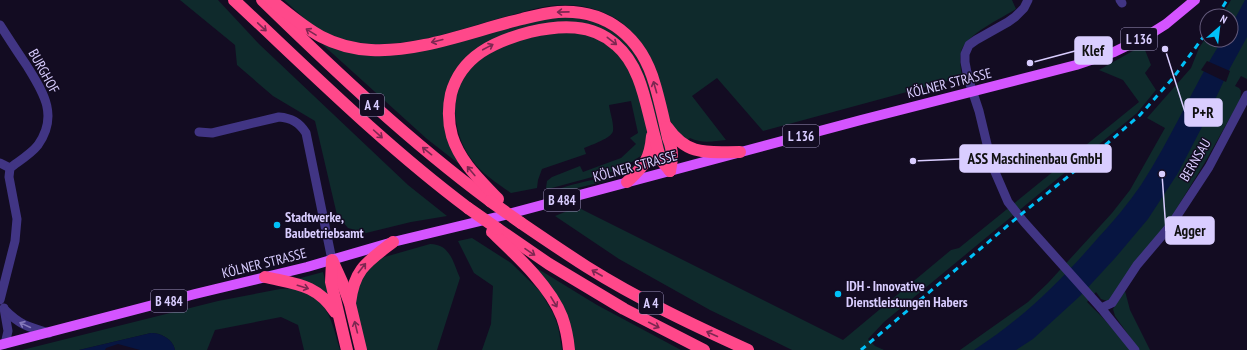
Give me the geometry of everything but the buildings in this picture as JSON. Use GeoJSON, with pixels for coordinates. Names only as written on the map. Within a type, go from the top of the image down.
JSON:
{"type":"FeatureCollection","features":[{"type":"Feature","properties":{"kind":"highway","name":"A 4"},"geometry":{"type":"LineString","coordinates":[[234,0],[378,134],[411,163],[495,231],[624,309],[704,350]]}},
{"type":"Feature","properties":{"kind":"highway","name":"A 4"},"geometry":{"type":"LineString","coordinates":[[262,0],[311,48],[401,131],[494,200],[521,223],[588,267],[634,294],[699,328],[748,350]]}},
{"type":"Feature","properties":{"kind":"highway"},"geometry":{"type":"LineString","coordinates":[[271,0],[301,25],[324,39],[340,45],[371,50],[399,49],[422,45],[546,13],[570,12],[595,16],[617,27],[634,42],[641,52],[652,75],[665,125],[672,155],[670,171]]}},
{"type":"Feature","properties":{"kind":"highway"},"geometry":{"type":"LineString","coordinates":[[494,200],[465,163],[457,148],[449,124],[449,111],[453,88],[464,67],[480,52],[496,44],[526,33],[549,28],[560,27],[586,29],[606,37],[617,45],[626,55],[634,67],[645,98],[660,158],[670,171]]}},
{"type":"Feature","properties":{"kind":"highway"},"geometry":{"type":"LineString","coordinates":[[665,125],[673,136],[693,150],[740,152]]}},
{"type":"Feature","properties":{"kind":"highway"},"geometry":{"type":"LineString","coordinates":[[627,182],[640,170],[646,161],[650,152],[653,130]]}},
{"type":"Feature","properties":{"kind":"highway"},"geometry":{"type":"LineString","coordinates":[[495,231],[551,297],[562,316],[569,350]]}},
{"type":"Feature","properties":{"kind":"highway"},"geometry":{"type":"LineString","coordinates":[[350,304],[352,290],[359,273],[369,260],[393,242]]}},
{"type":"Feature","properties":{"kind":"highway"},"geometry":{"type":"LineString","coordinates":[[332,260],[350,304],[361,350]]}},
{"type":"Feature","properties":{"kind":"highway"},"geometry":{"type":"LineString","coordinates":[[332,260],[330,282],[347,350]]}},
{"type":"Feature","properties":{"kind":"highway"},"geometry":{"type":"LineString","coordinates":[[266,277],[305,286],[314,290],[328,303],[339,319]]}},
{"type":"Feature","properties":{"kind":"main road","name":"KÖLNER STRASSE"},"geometry":{"type":"LineString","coordinates":[[2,345],[1076,65],[1114,52],[1147,36],[1166,24],[1195,0]]}},
{"type":"Feature","properties":{"kind":"street"},"geometry":{"type":"LineString","coordinates":[[1028,0],[1024,8],[1008,22],[969,45],[965,54],[965,62],[992,165],[1008,202],[1052,254],[1101,308],[1135,350]]}},
{"type":"Feature","properties":{"kind":"street","name":"BURGHOF"},"geometry":{"type":"LineString","coordinates":[[0,25],[42,92],[48,108],[48,121],[44,135],[37,146],[10,168]]}},
{"type":"Feature","properties":{"kind":"street","name":"BERNSAU"},"geometry":{"type":"LineString","coordinates":[[1101,308],[1112,303],[1137,265],[1170,225],[1208,167],[1247,95]]}},
{"type":"Feature","properties":{"kind":"street"},"geometry":{"type":"LineString","coordinates":[[199,132],[212,133],[278,117],[288,118],[298,123],[306,133],[332,260]]}},
{"type":"Feature","properties":{"kind":"street"},"geometry":{"type":"LineString","coordinates":[[0,163],[10,168],[9,177],[17,219],[15,241],[1,298],[5,310],[8,331],[2,345]]}},
{"type":"Feature","properties":{"kind":"street"},"geometry":{"type":"LineString","coordinates":[[5,310],[16,321],[28,327],[49,333]]}},
{"type":"Feature","properties":{"kind":"green space"},"geometry":{"type":"Polygon","coordinates":[[[180,0],[218,0],[259,44],[408,185],[447,216],[411,222],[366,233],[348,228],[337,215],[315,121],[273,96],[237,65],[235,45],[180,0]]]}},
{"type":"Feature","properties":{"kind":"green space"},"geometry":{"type":"Polygon","coordinates":[[[284,0],[1012,0],[1016,9],[976,33],[969,39],[961,52],[960,64],[962,77],[763,131],[717,78],[692,96],[726,140],[708,142],[690,138],[686,141],[674,128],[656,72],[647,52],[627,27],[612,16],[599,11],[570,5],[546,6],[429,38],[398,43],[370,44],[342,39],[324,32],[308,22],[284,0]]]}},
{"type":"Feature","properties":{"kind":"green space"},"geometry":{"type":"Polygon","coordinates":[[[1231,0],[1247,0],[1247,79],[1241,76],[1235,86],[1241,91],[1240,100],[1204,164],[1167,224],[1112,299],[1107,301],[1101,299],[1096,292],[1087,302],[1131,350],[960,350],[1028,302],[1048,283],[1112,213],[1130,190],[1165,128],[1147,118],[1191,68],[1199,48],[1239,48],[1239,8],[1226,8],[1231,0]]]}},
{"type":"Feature","properties":{"kind":"green space"},"geometry":{"type":"Polygon","coordinates":[[[551,17],[573,17],[598,23],[618,34],[632,49],[646,74],[668,154],[665,157],[650,99],[600,29],[501,37],[448,90],[463,167],[427,139],[322,44],[352,53],[551,17]]]}},
{"type":"Feature","properties":{"kind":"green space"},"geometry":{"type":"Polygon","coordinates":[[[568,32],[587,35],[598,39],[608,45],[623,61],[634,81],[644,113],[648,140],[643,155],[622,169],[548,189],[546,188],[547,181],[552,177],[580,166],[583,172],[621,158],[636,144],[630,138],[638,133],[631,101],[609,105],[613,128],[612,134],[601,141],[584,148],[586,154],[542,169],[537,188],[511,193],[480,170],[468,154],[459,136],[455,108],[459,89],[467,73],[480,60],[495,50],[531,37],[568,32]]]}},
{"type":"Feature","properties":{"kind":"green space"},"geometry":{"type":"Polygon","coordinates":[[[1138,48],[1145,50],[1151,65],[1145,73],[1156,90],[1137,113],[884,322],[868,339],[875,346],[884,350],[792,350],[710,310],[619,259],[555,216],[577,207],[843,340],[951,250],[959,248],[1139,102],[1123,80],[1099,70],[1138,48]]]}},
{"type":"Feature","properties":{"kind":"green space"},"geometry":{"type":"Polygon","coordinates":[[[637,163],[638,164],[629,171],[614,178],[574,189],[552,192],[606,177],[627,169],[637,163]]]}},
{"type":"Feature","properties":{"kind":"green space"},"geometry":{"type":"Polygon","coordinates":[[[472,238],[511,263],[540,291],[553,313],[558,326],[562,350],[482,350],[491,324],[493,286],[474,273],[458,241],[472,238]]]}},
{"type":"Feature","properties":{"kind":"green space"},"geometry":{"type":"Polygon","coordinates":[[[430,244],[442,247],[450,255],[460,278],[437,350],[366,350],[356,308],[355,297],[357,285],[370,265],[381,258],[430,244]]]}},
{"type":"Feature","properties":{"kind":"green space"},"geometry":{"type":"Polygon","coordinates":[[[530,264],[597,305],[681,350],[573,350],[530,264]]]}},
{"type":"Feature","properties":{"kind":"green space"},"geometry":{"type":"Polygon","coordinates":[[[323,272],[329,295],[297,279],[323,272]]]}},
{"type":"Feature","properties":{"kind":"green space"},"geometry":{"type":"Polygon","coordinates":[[[296,288],[307,292],[322,304],[331,320],[340,350],[304,350],[298,325],[281,317],[215,330],[207,350],[175,350],[172,343],[166,337],[151,333],[79,350],[22,350],[218,301],[280,289],[296,288]]]}},
{"type":"Feature","properties":{"kind":"green space"},"geometry":{"type":"Polygon","coordinates":[[[1125,291],[1130,310],[1150,350],[1139,350],[1115,316],[1113,309],[1125,291]]]}},
{"type":"Feature","properties":{"kind":"water"},"geometry":{"type":"Polygon","coordinates":[[[1245,0],[1247,0],[1247,37],[1178,173],[1148,219],[1080,296],[1033,339],[1016,350],[974,350],[1008,326],[1055,285],[1126,206],[1152,167],[1217,48],[1239,48],[1239,11],[1245,0]]]}},
{"type":"Feature","properties":{"kind":"water"},"geometry":{"type":"Polygon","coordinates":[[[151,333],[166,337],[172,343],[175,350],[140,350],[118,344],[106,348],[105,350],[79,350],[151,333]]]}},
{"type":"Feature","properties":{"kind":"pier"},"geometry":{"type":"Polygon","coordinates":[[[1207,61],[1230,71],[1226,82],[1201,70],[1207,61]]]}},
{"type":"Feature","properties":{"kind":"railway"},"geometry":{"type":"LineString","coordinates":[[1222,8],[1227,0]]}},
{"type":"Feature","properties":{"kind":"railway"},"geometry":{"type":"LineString","coordinates":[[861,350],[1140,115],[1173,78],[1199,43]]}},
{"type":"Feature","properties":{"kind":"place","name":"P+R"},"geometry":{"type":"Point","coordinates":[1165,49]}},
{"type":"Feature","properties":{"kind":"place","name":"Klef"},"geometry":{"type":"Point","coordinates":[1030,63]}},
{"type":"Feature","properties":{"kind":"place","name":"ASS Maschinenbau GmbH"},"geometry":{"type":"Point","coordinates":[913,161]}},
{"type":"Feature","properties":{"kind":"place","name":"Agger"},"geometry":{"type":"Point","coordinates":[1162,174]}},
{"type":"Feature","properties":{"kind":"place","name":"Stadtwerke, Baubetriebsamt"},"geometry":{"type":"Point","coordinates":[277,225]}},
{"type":"Feature","properties":{"kind":"place","name":"IDH - Innovative Dienstleistungen Habers"},"geometry":{"type":"Point","coordinates":[838,294]}}]}
